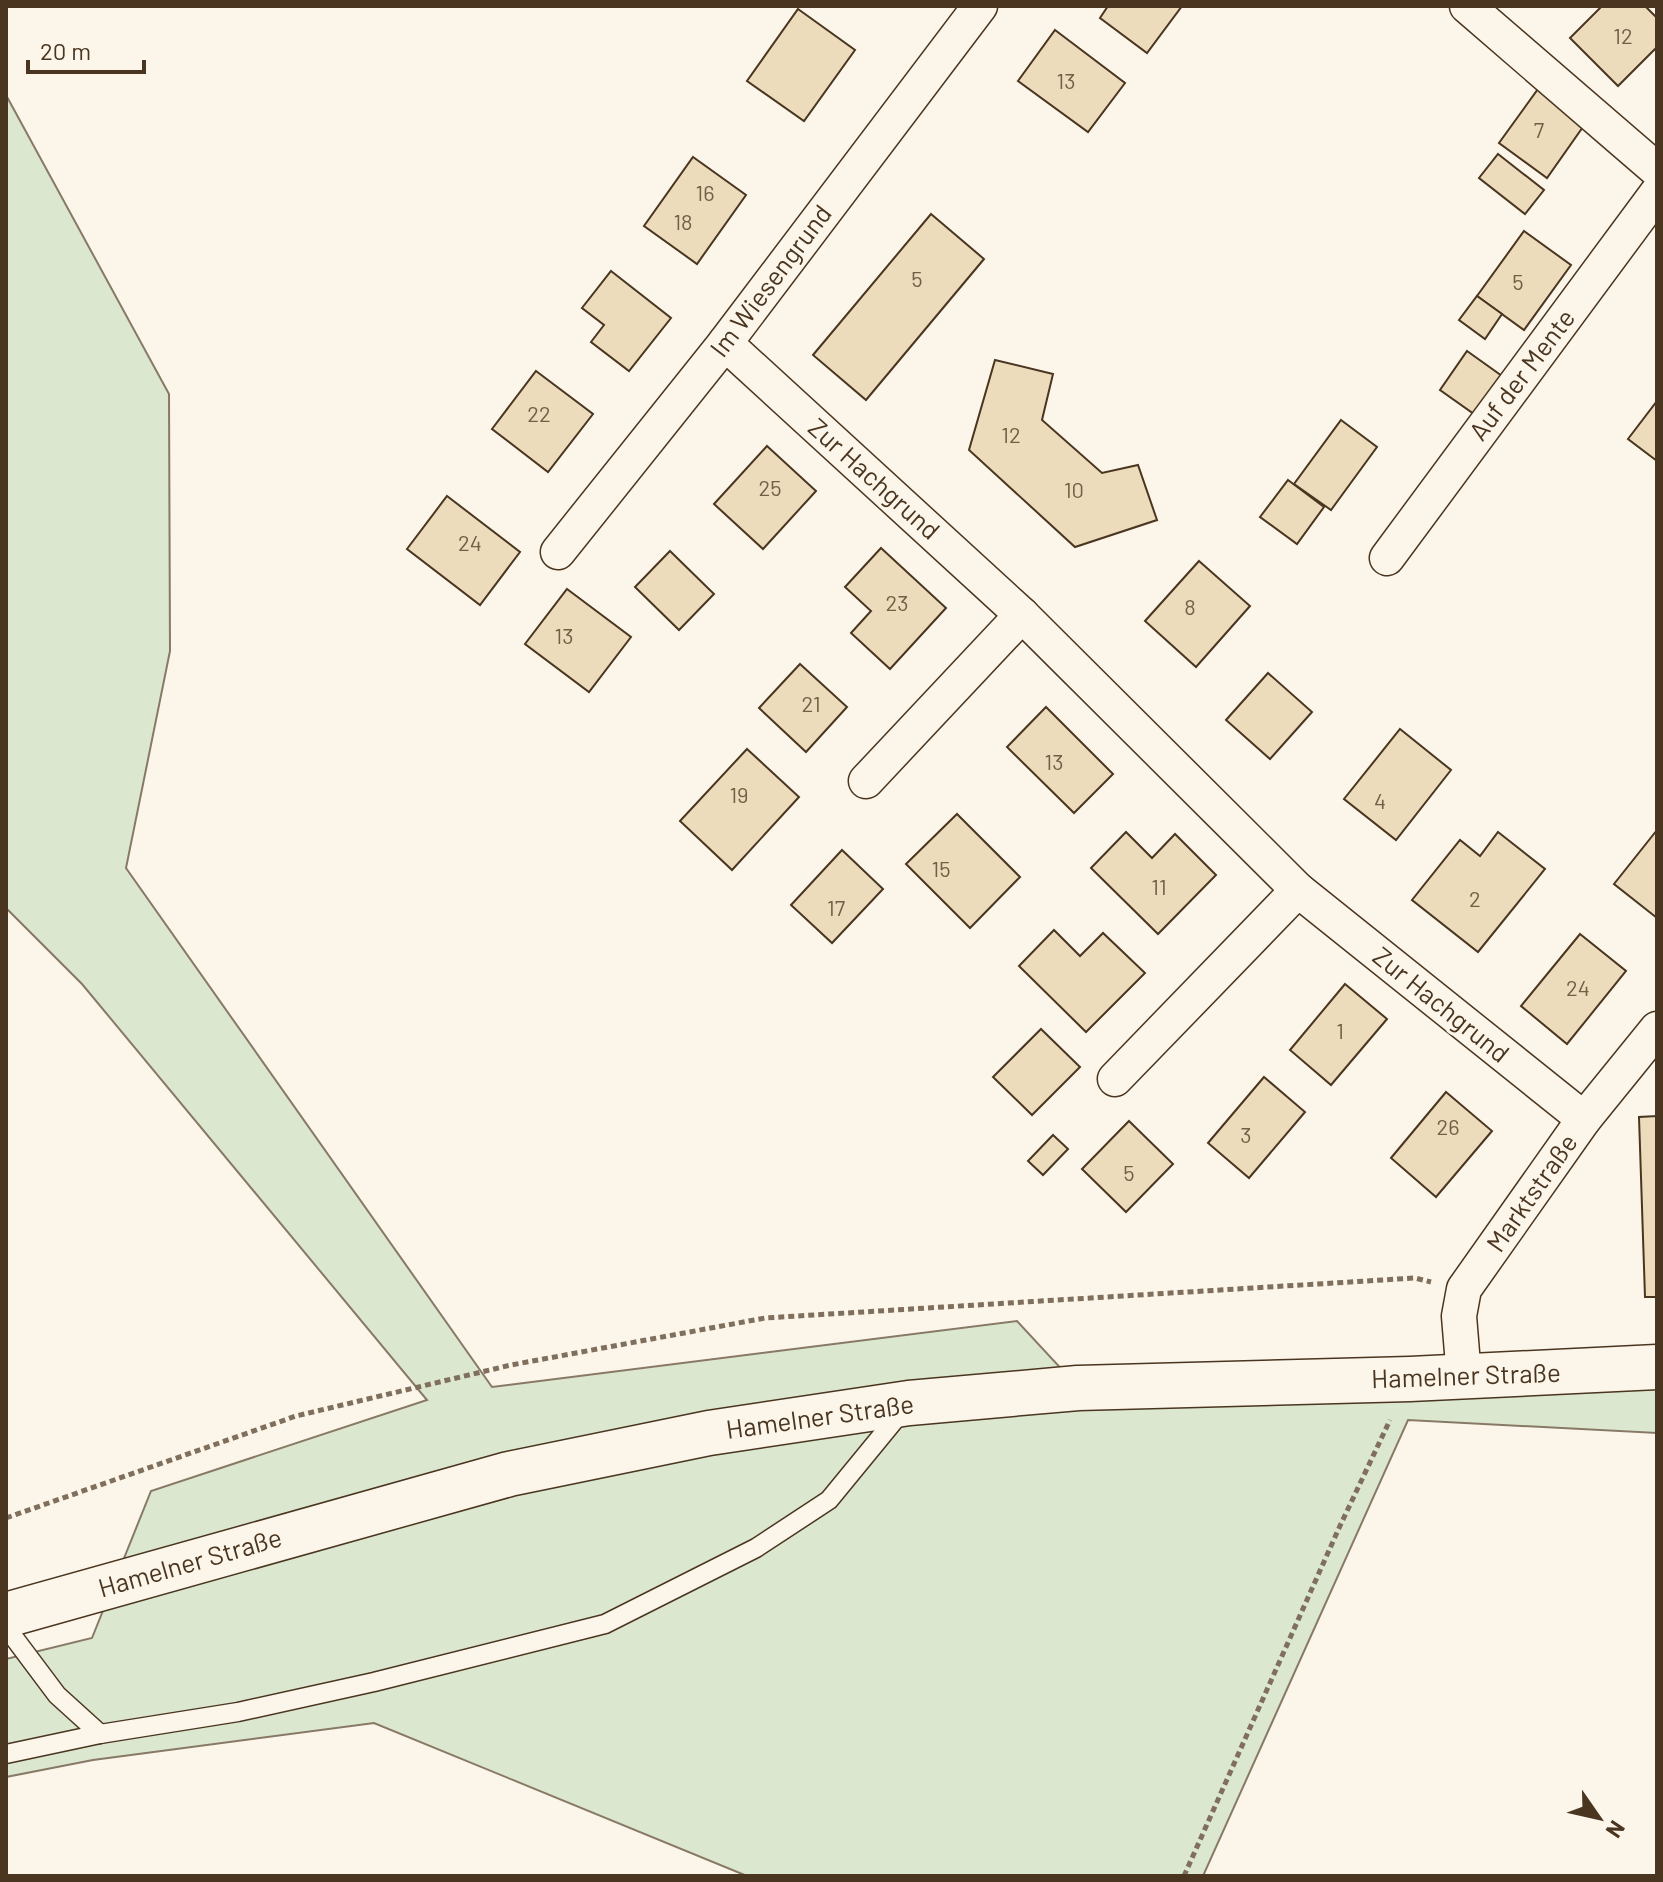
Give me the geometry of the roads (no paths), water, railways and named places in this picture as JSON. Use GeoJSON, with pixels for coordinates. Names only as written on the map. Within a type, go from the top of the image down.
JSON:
{"type":"FeatureCollection","features":[{"type":"Feature","properties":{"kind":"main road","name":"Hamelner Straße"},"geometry":{"type":"LineString","coordinates":[[6,1615],[509,1474],[709,1433],[909,1403],[1078,1388],[1410,1379],[1657,1367]]}},
{"type":"Feature","properties":{"kind":"street","name":"Im Wiesengrund"},"geometry":{"type":"LineString","coordinates":[[558,552],[725,343],[980,6]]}},
{"type":"Feature","properties":{"kind":"street"},"geometry":{"type":"LineString","coordinates":[[1467,6],[1657,170]]}},
{"type":"Feature","properties":{"kind":"street","name":"Auf der Mente"},"geometry":{"type":"LineString","coordinates":[[1387,558],[1657,193]]}},
{"type":"Feature","properties":{"kind":"street","name":"Zur Hachgrund"},"geometry":{"type":"LineString","coordinates":[[725,343],[1022,615],[1298,890],[1584,1119]]}},
{"type":"Feature","properties":{"kind":"street"},"geometry":{"type":"LineString","coordinates":[[866,781],[1022,615]]}},
{"type":"Feature","properties":{"kind":"street"},"geometry":{"type":"LineString","coordinates":[[1115,1079],[1298,890]]}},
{"type":"Feature","properties":{"kind":"street","name":"Marktstraße"},"geometry":{"type":"LineString","coordinates":[[1464,1377],[1459,1316],[1464,1289],[1584,1119],[1657,1029]]}},
{"type":"Feature","properties":{"kind":"lane"},"geometry":{"type":"LineString","coordinates":[[6,1754],[100,1734],[238,1712],[605,1624],[756,1548],[829,1500],[909,1403]]}},
{"type":"Feature","properties":{"kind":"lane"},"geometry":{"type":"LineString","coordinates":[[6,1627],[57,1695],[100,1734]]}}]}
